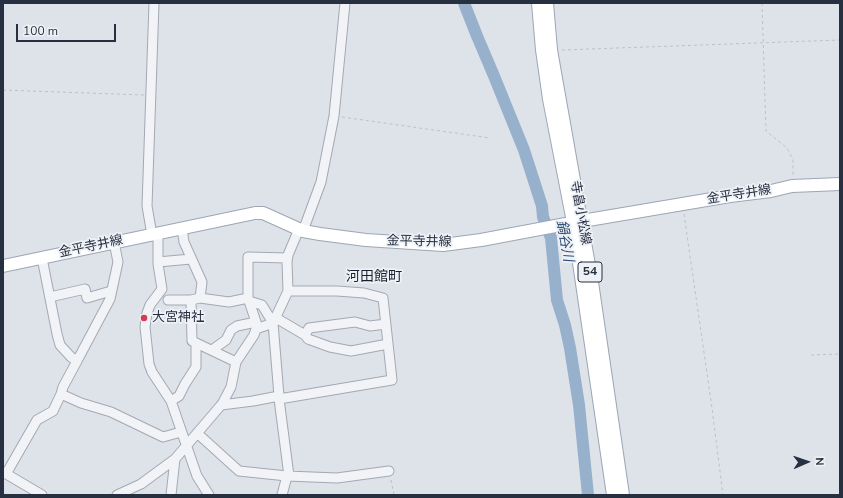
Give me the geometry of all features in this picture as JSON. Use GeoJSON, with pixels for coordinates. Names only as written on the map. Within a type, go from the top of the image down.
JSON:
{"type":"FeatureCollection","features":[{"type":"Feature","properties":{"kind":"main road","name":"寺畠小松線"},"geometry":{"type":"LineString","coordinates":[[538,3],[549,99],[577,222],[613,495]]}},
{"type":"Feature","properties":{"kind":"main road","name":"寺畠小松線"},"geometry":{"type":"LineString","coordinates":[[547,3],[551,50],[577,222],[623,495]]}},
{"type":"Feature","properties":{"kind":"main road","name":"金平寺井線"},"geometry":{"type":"LineString","coordinates":[[3,266],[255,213],[263,214],[301,230],[366,240],[443,245],[481,240],[682,204],[771,191],[792,186],[840,184]]}},
{"type":"Feature","properties":{"kind":"street"},"geometry":{"type":"LineString","coordinates":[[154,3],[147,206],[155,234],[162,289],[168,300]]}},
{"type":"Feature","properties":{"kind":"street"},"geometry":{"type":"LineString","coordinates":[[282,495],[288,476],[279,398],[274,321],[288,291],[287,258],[322,182],[334,116],[346,3]]}},
{"type":"Feature","properties":{"kind":"street"},"geometry":{"type":"LineString","coordinates":[[182,228],[184,242],[202,282],[196,299],[192,341],[236,362]]}},
{"type":"Feature","properties":{"kind":"street"},"geometry":{"type":"LineString","coordinates":[[42,495],[5,473],[37,420],[54,411],[63,387],[110,299],[118,262],[114,242]]}},
{"type":"Feature","properties":{"kind":"street"},"geometry":{"type":"LineString","coordinates":[[117,495],[140,484],[175,459],[221,405],[231,387],[236,362],[254,335],[257,325],[248,299],[248,257],[287,258]]}},
{"type":"Feature","properties":{"kind":"street"},"geometry":{"type":"LineString","coordinates":[[42,258],[60,345],[77,361]]}},
{"type":"Feature","properties":{"kind":"street"},"geometry":{"type":"LineString","coordinates":[[158,262],[191,258]]}},
{"type":"Feature","properties":{"kind":"street"},"geometry":{"type":"LineString","coordinates":[[50,297],[85,289],[88,298],[111,291]]}},
{"type":"Feature","properties":{"kind":"street"},"geometry":{"type":"LineString","coordinates":[[162,289],[150,305],[147,313],[145,327],[150,364],[152,372],[171,401],[197,476],[209,495]]}},
{"type":"Feature","properties":{"kind":"street"},"geometry":{"type":"LineString","coordinates":[[221,405],[279,398],[392,380],[383,298],[337,291],[288,291]]}},
{"type":"Feature","properties":{"kind":"street"},"geometry":{"type":"LineString","coordinates":[[155,298],[168,300],[196,299],[229,302],[248,299],[262,305],[274,321],[305,335],[308,339],[330,347],[351,351],[388,344]]}},
{"type":"Feature","properties":{"kind":"street"},"geometry":{"type":"LineString","coordinates":[[212,350],[226,340],[231,330],[237,326],[257,325],[274,321]]}},
{"type":"Feature","properties":{"kind":"street"},"geometry":{"type":"LineString","coordinates":[[305,335],[309,328],[355,322],[370,326],[386,324]]}},
{"type":"Feature","properties":{"kind":"street"},"geometry":{"type":"LineString","coordinates":[[171,401],[179,396],[196,367],[196,343]]}},
{"type":"Feature","properties":{"kind":"street"},"geometry":{"type":"LineString","coordinates":[[61,394],[81,403],[111,412],[163,437],[181,432]]}},
{"type":"Feature","properties":{"kind":"street"},"geometry":{"type":"LineString","coordinates":[[197,433],[239,471],[256,474],[337,478],[389,471]]}},
{"type":"Feature","properties":{"kind":"street"},"geometry":{"type":"LineString","coordinates":[[171,495],[175,459]]}},
{"type":"Feature","properties":{"kind":"path"},"geometry":{"type":"LineString","coordinates":[[762,3],[766,131],[787,148],[793,160],[792,186]]}},
{"type":"Feature","properties":{"kind":"path"},"geometry":{"type":"LineString","coordinates":[[551,50],[840,40]]}},
{"type":"Feature","properties":{"kind":"path"},"geometry":{"type":"LineString","coordinates":[[3,90],[150,95]]}},
{"type":"Feature","properties":{"kind":"path"},"geometry":{"type":"LineString","coordinates":[[334,116],[490,138]]}},
{"type":"Feature","properties":{"kind":"path"},"geometry":{"type":"LineString","coordinates":[[682,204],[712,408],[723,495]]}},
{"type":"Feature","properties":{"kind":"path"},"geometry":{"type":"LineString","coordinates":[[811,355],[840,354]]}},
{"type":"Feature","properties":{"kind":"path"},"geometry":{"type":"LineString","coordinates":[[389,471],[394,495]]}},
{"type":"Feature","properties":{"kind":"waterway","name":"鍋谷川"},"geometry":{"type":"LineString","coordinates":[[464,3],[524,150],[542,206],[543,217],[551,238],[557,300],[570,348],[579,405],[588,495]]}},
{"type":"Feature","properties":{"kind":"place","name":"大宮神社"},"geometry":{"type":"Point","coordinates":[144,318]}},
{"type":"Feature","properties":{"kind":"district","name":"河田館町"},"geometry":{"type":"Point","coordinates":[374,278]}}]}
